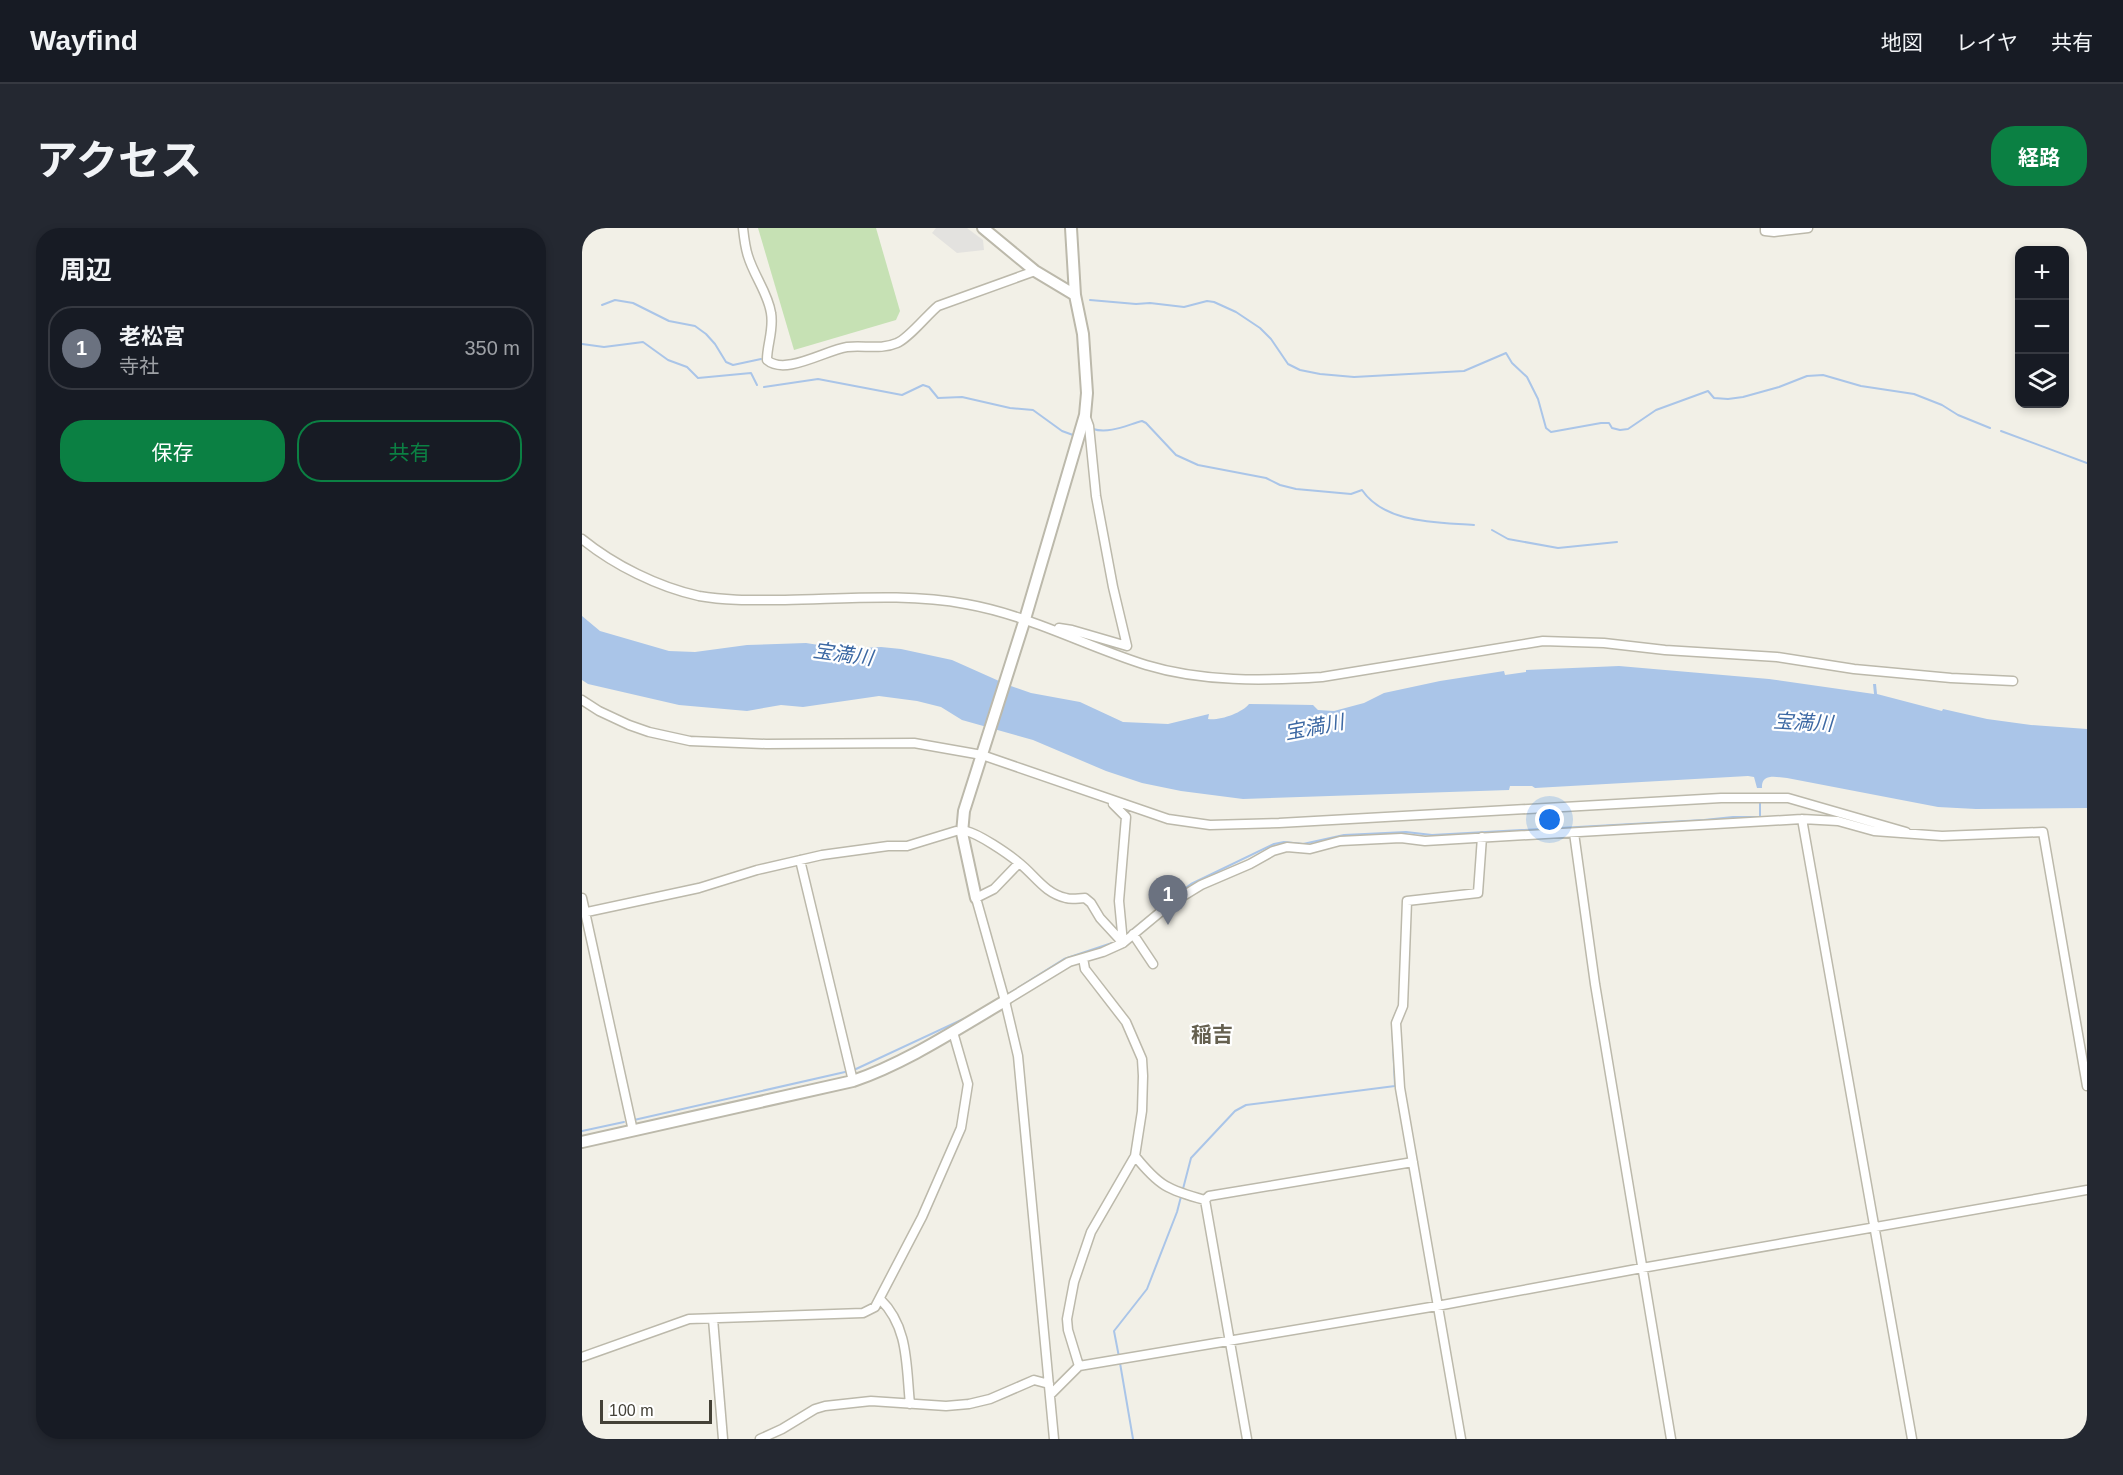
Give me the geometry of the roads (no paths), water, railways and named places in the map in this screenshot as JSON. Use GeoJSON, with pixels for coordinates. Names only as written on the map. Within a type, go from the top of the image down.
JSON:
{"type":"FeatureCollection","features":[{"type":"Feature","properties":{"kind":"street"},"geometry":{"type":"LineString","coordinates":[[743,228],[748,256],[771,313],[772,328],[767,356],[771,364],[783,365],[805,361],[847,347],[881,347],[899,343],[938,306],[1035,271]]}},
{"type":"Feature","properties":{"kind":"street"},"geometry":{"type":"LineString","coordinates":[[983,228],[1035,271],[1076,295]]}},
{"type":"Feature","properties":{"kind":"street"},"geometry":{"type":"LineString","coordinates":[[1054,1439],[1021,1078],[1015,1039],[976,898],[962,833],[964,811],[1024,622],[1085,416],[1087,393],[1083,334],[1076,295],[1071,228]]}},
{"type":"Feature","properties":{"kind":"street"},"geometry":{"type":"LineString","coordinates":[[1765,228],[1766,231],[1774,232],[1808,228]]}},
{"type":"Feature","properties":{"kind":"street"},"geometry":{"type":"LineString","coordinates":[[582,539],[646,578],[699,596],[754,601],[925,599],[965,603],[1005,612],[1024,622],[1072,630],[1127,646],[1100,519],[1089,426],[1085,416]]}},
{"type":"Feature","properties":{"kind":"street"},"geometry":{"type":"LineString","coordinates":[[1048,627],[1113,654],[1147,665],[1193,674],[1237,678],[1285,680],[1322,677],[1543,641],[1563,641],[1777,657],[1854,669],[2013,681]]}},
{"type":"Feature","properties":{"kind":"street"},"geometry":{"type":"LineString","coordinates":[[582,700],[629,725],[690,741],[766,744],[891,742],[983,750],[1111,801],[1189,824],[1210,825],[1721,798],[1774,798],[1801,800],[1906,832]]}},
{"type":"Feature","properties":{"kind":"street"},"geometry":{"type":"LineString","coordinates":[[1111,801],[1126,817],[1119,901],[1123,943]]}},
{"type":"Feature","properties":{"kind":"street"},"geometry":{"type":"LineString","coordinates":[[1126,817],[1147,813]]}},
{"type":"Feature","properties":{"kind":"street"},"geometry":{"type":"LineString","coordinates":[[1802,819],[1912,1439]]}},
{"type":"Feature","properties":{"kind":"street"},"geometry":{"type":"LineString","coordinates":[[582,1143],[871,1075],[953,1032],[1069,962],[1123,943],[1170,904],[1201,885],[1250,864],[1273,851],[1287,847],[1310,849],[1340,841],[1401,838],[1425,841],[1802,819],[1838,821],[1874,831],[1942,836],[2043,832],[2087,1086]]}},
{"type":"Feature","properties":{"kind":"street"},"geometry":{"type":"LineString","coordinates":[[584,913],[699,888],[800,860],[888,846],[907,846],[961,831],[984,839],[1019,863],[1040,885],[1054,894],[1069,899],[1085,898],[1123,943]]}},
{"type":"Feature","properties":{"kind":"street"},"geometry":{"type":"LineString","coordinates":[[1574,833],[1595,984],[1671,1439]]}},
{"type":"Feature","properties":{"kind":"street"},"geometry":{"type":"LineString","coordinates":[[1461,1439],[1400,1088],[1396,1023],[1403,1006],[1407,901],[1478,893],[1482,837]]}},
{"type":"Feature","properties":{"kind":"street"},"geometry":{"type":"LineString","coordinates":[[800,860],[853,1081]]}},
{"type":"Feature","properties":{"kind":"street"},"geometry":{"type":"LineString","coordinates":[[976,898],[994,889],[1019,863]]}},
{"type":"Feature","properties":{"kind":"street"},"geometry":{"type":"LineString","coordinates":[[582,898],[633,1131]]}},
{"type":"Feature","properties":{"kind":"street"},"geometry":{"type":"LineString","coordinates":[[1133,934],[1153,964]]}},
{"type":"Feature","properties":{"kind":"street"},"geometry":{"type":"LineString","coordinates":[[1079,1366],[1067,1319],[1074,1282],[1091,1232],[1135,1156],[1142,1111],[1142,1059],[1126,1022],[1085,969],[1083,958]]}},
{"type":"Feature","properties":{"kind":"street"},"geometry":{"type":"LineString","coordinates":[[582,1357],[681,1321],[863,1313],[875,1307],[922,1217],[961,1128],[968,1084],[953,1032]]}},
{"type":"Feature","properties":{"kind":"street"},"geometry":{"type":"LineString","coordinates":[[1135,1156],[1149,1174],[1167,1188],[1205,1200]]}},
{"type":"Feature","properties":{"kind":"street"},"geometry":{"type":"LineString","coordinates":[[1205,1200],[1209,1196],[1413,1162]]}},
{"type":"Feature","properties":{"kind":"street"},"geometry":{"type":"LineString","coordinates":[[1050,1395],[1079,1366],[1437,1306],[2087,1190]]}},
{"type":"Feature","properties":{"kind":"street"},"geometry":{"type":"LineString","coordinates":[[1205,1200],[1247,1439]]}},
{"type":"Feature","properties":{"kind":"street"},"geometry":{"type":"LineString","coordinates":[[880,1299],[892,1311],[903,1338],[910,1404]]}},
{"type":"Feature","properties":{"kind":"street"},"geometry":{"type":"LineString","coordinates":[[713,1319],[723,1439]]}},
{"type":"Feature","properties":{"kind":"street"},"geometry":{"type":"LineString","coordinates":[[760,1439],[782,1429],[814,1409],[825,1406],[871,1401],[946,1406],[969,1404],[990,1399],[1034,1380],[1049,1384]]}},
{"type":"Feature","properties":{"kind":"water","name":"宝満川"},"geometry":{"type":"Polygon","coordinates":[[[582,616],[600,631],[669,651],[695,652],[747,645],[806,643],[844,649],[881,647],[901,649],[952,660],[1031,693],[1080,702],[1123,722],[1168,724],[1209,714],[1208,719],[1218,719],[1236,713],[1249,704],[1313,705],[1318,710],[1334,711],[1364,703],[1384,693],[1504,671],[1505,675],[1526,672],[1526,670],[1619,666],[1769,679],[1874,694],[1873,684],[1876,684],[1877,694],[1942,711],[1943,709],[1987,719],[2031,725],[2087,729],[2087,808],[1938,807],[1778,777],[1767,778],[1762,783],[1762,788],[1757,788],[1754,777],[1748,776],[1535,788],[1510,786],[1509,790],[1243,799],[1142,783],[1106,771],[1033,740],[962,720],[941,707],[917,701],[879,696],[803,707],[781,705],[747,711],[679,705],[588,684],[582,680],[582,616]]]}},
{"type":"Feature","properties":{"kind":"waterway"},"geometry":{"type":"LineString","coordinates":[[602,305],[615,300],[633,303],[669,321],[695,326],[715,344],[726,362],[733,365],[761,359]]}},
{"type":"Feature","properties":{"kind":"waterway"},"geometry":{"type":"LineString","coordinates":[[1090,300],[1184,307],[1207,301],[1214,302],[1236,312],[1260,328],[1271,339],[1288,364],[1300,370],[1320,374],[1354,377],[1464,371],[1506,353],[1512,363],[1527,377],[1538,399],[1546,428],[1551,432],[1601,423],[1609,423],[1612,428],[1620,430],[1628,429],[1656,410],[1708,391],[1714,398],[1743,397],[1807,376],[1823,375],[1861,386],[1914,394],[1990,428]]}},
{"type":"Feature","properties":{"kind":"waterway"},"geometry":{"type":"LineString","coordinates":[[582,344],[604,347],[643,342],[668,360],[687,367],[698,378],[751,373],[757,385]]}},
{"type":"Feature","properties":{"kind":"waterway"},"geometry":{"type":"LineString","coordinates":[[764,387],[818,379],[902,395],[923,385],[929,387],[938,398],[962,397],[1010,408],[1033,410],[1062,431],[1073,435]]}},
{"type":"Feature","properties":{"kind":"waterway"},"geometry":{"type":"LineString","coordinates":[[1093,429],[1112,430],[1142,421],[1176,455],[1198,465],[1266,478],[1296,489],[1351,494],[1362,490],[1372,501],[1398,515],[1429,522],[1474,525]]}},
{"type":"Feature","properties":{"kind":"waterway"},"geometry":{"type":"LineString","coordinates":[[2001,431],[2087,463]]}},
{"type":"Feature","properties":{"kind":"waterway"},"geometry":{"type":"LineString","coordinates":[[1492,530],[1508,539],[1558,548],[1617,542]]}},
{"type":"Feature","properties":{"kind":"waterway"},"geometry":{"type":"LineString","coordinates":[[1171,899],[1191,884],[1274,844],[1284,842],[1303,844],[1344,835],[1406,832],[1432,835],[1760,817],[1760,801]]}},
{"type":"Feature","properties":{"kind":"waterway"},"geometry":{"type":"LineString","coordinates":[[1127,934],[1148,917]]}},
{"type":"Feature","properties":{"kind":"waterway"},"geometry":{"type":"LineString","coordinates":[[1005,996],[1064,959],[1112,943]]}},
{"type":"Feature","properties":{"kind":"waterway"},"geometry":{"type":"LineString","coordinates":[[1119,1357],[1114,1331],[1147,1289],[1177,1212],[1191,1158],[1235,1111],[1246,1105],[1395,1086],[1392,1022],[1397,1010]]}},
{"type":"Feature","properties":{"kind":"waterway"},"geometry":{"type":"LineString","coordinates":[[856,1069],[974,1014]]}},
{"type":"Feature","properties":{"kind":"waterway"},"geometry":{"type":"LineString","coordinates":[[634,1120],[845,1072]]}},
{"type":"Feature","properties":{"kind":"waterway"},"geometry":{"type":"LineString","coordinates":[[582,1131],[624,1122]]}},
{"type":"Feature","properties":{"kind":"waterway"},"geometry":{"type":"LineString","coordinates":[[1120,1363],[1133,1439]]}},
{"type":"Feature","properties":{"kind":"place","name":"老松宮"},"geometry":{"type":"Point","coordinates":[1168,925]}},
{"type":"Feature","properties":{"kind":"district","name":"稲吉"},"geometry":{"type":"Point","coordinates":[1212,1035]}}]}
